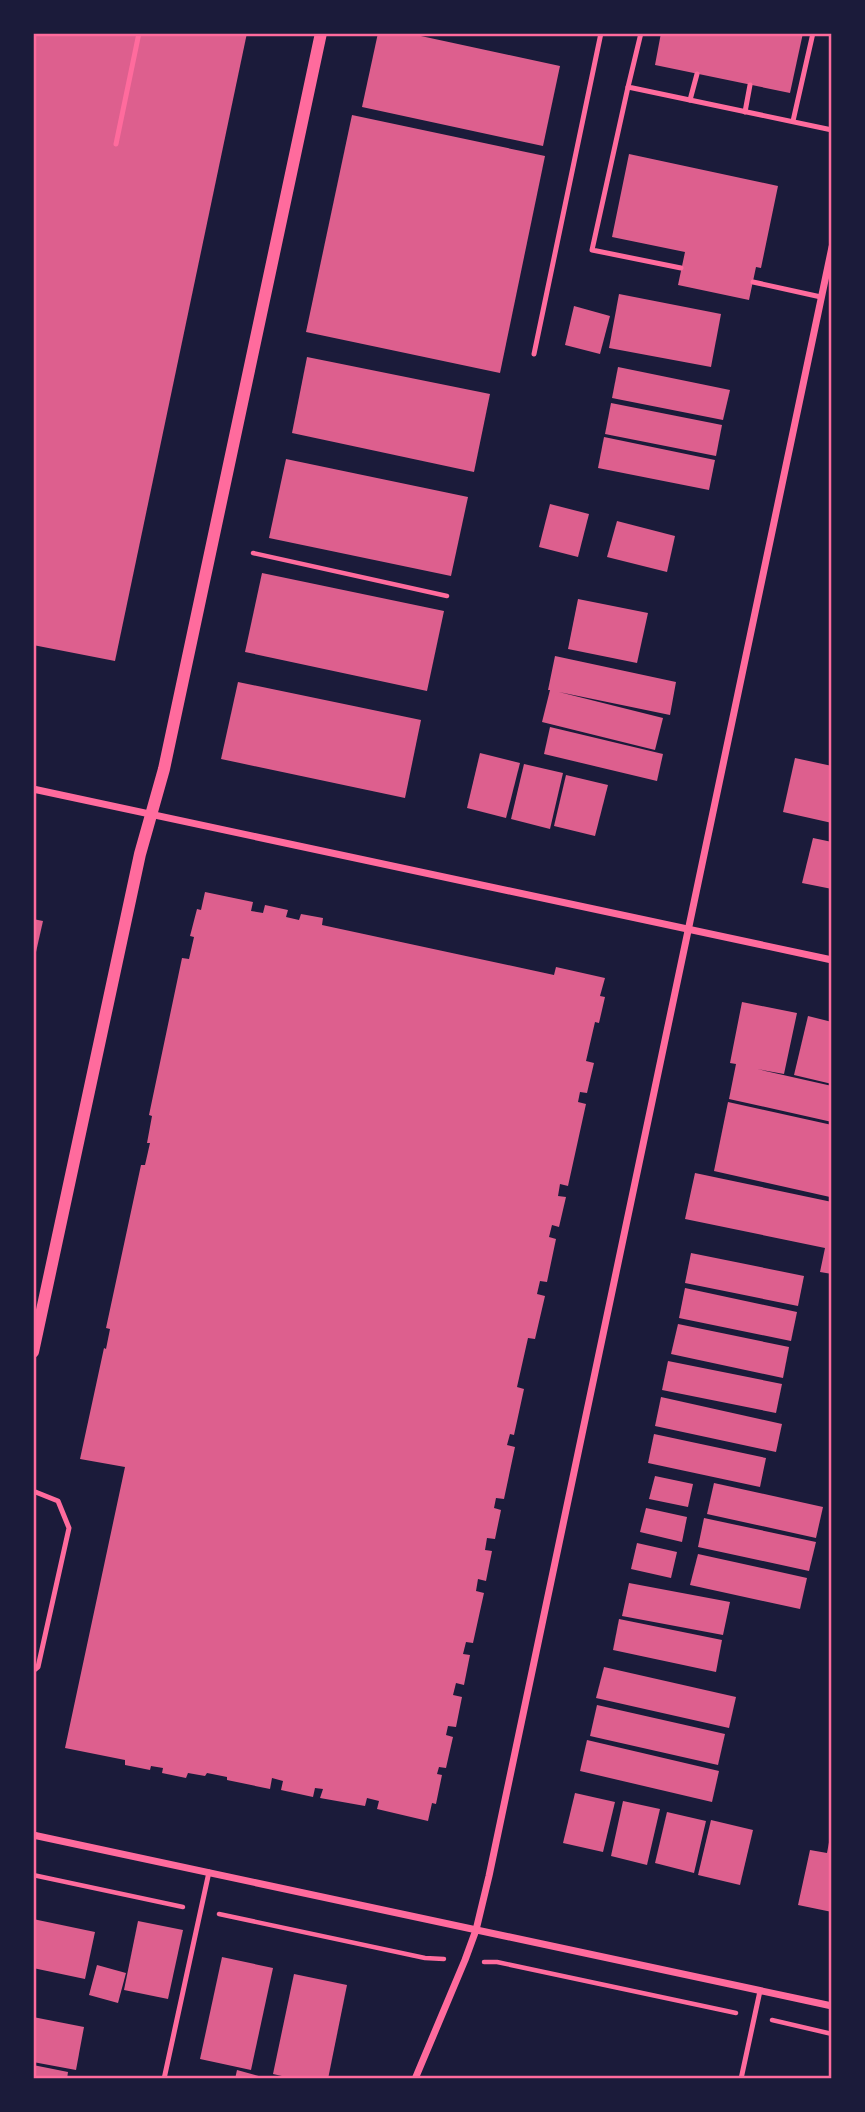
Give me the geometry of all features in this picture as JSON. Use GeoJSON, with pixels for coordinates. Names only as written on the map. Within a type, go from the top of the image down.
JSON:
{"type":"FeatureCollection","features":[{"type":"Feature","properties":{"kind":"street"},"geometry":{"type":"LineString","coordinates":[[33,1352],[140,854],[164,769],[321,33]]}},
{"type":"Feature","properties":{"kind":"street"},"geometry":{"type":"LineString","coordinates":[[415,2079],[476,1930],[489,1876],[832,247]]}},
{"type":"Feature","properties":{"kind":"street"},"geometry":{"type":"LineString","coordinates":[[33,789],[832,960]]}},
{"type":"Feature","properties":{"kind":"street"},"geometry":{"type":"LineString","coordinates":[[33,1835],[832,2006]]}},
{"type":"Feature","properties":{"kind":"lane"},"geometry":{"type":"LineString","coordinates":[[116,144],[139,33]]}},
{"type":"Feature","properties":{"kind":"lane"},"geometry":{"type":"LineString","coordinates":[[534,354],[601,33]]}},
{"type":"Feature","properties":{"kind":"lane"},"geometry":{"type":"LineString","coordinates":[[641,33],[592,250],[681,268]]}},
{"type":"Feature","properties":{"kind":"lane"},"geometry":{"type":"LineString","coordinates":[[793,121],[813,33]]}},
{"type":"Feature","properties":{"kind":"lane"},"geometry":{"type":"LineString","coordinates":[[690,100],[697,74]]}},
{"type":"Feature","properties":{"kind":"lane"},"geometry":{"type":"LineString","coordinates":[[745,112],[750,85]]}},
{"type":"Feature","properties":{"kind":"lane"},"geometry":{"type":"LineString","coordinates":[[628,87],[832,130]]}},
{"type":"Feature","properties":{"kind":"lane"},"geometry":{"type":"LineString","coordinates":[[753,282],[821,297]]}},
{"type":"Feature","properties":{"kind":"lane"},"geometry":{"type":"LineString","coordinates":[[33,1491],[58,1501],[69,1528],[38,1667],[33,1671]]}},
{"type":"Feature","properties":{"kind":"lane"},"geometry":{"type":"LineString","coordinates":[[164,2079],[209,1872]]}},
{"type":"Feature","properties":{"kind":"lane"},"geometry":{"type":"LineString","coordinates":[[741,2079],[760,1992]]}},
{"type":"Feature","properties":{"kind":"path"},"geometry":{"type":"LineString","coordinates":[[253,553],[447,596]]}},
{"type":"Feature","properties":{"kind":"path"},"geometry":{"type":"LineString","coordinates":[[33,1875],[191,1908]]}},
{"type":"Feature","properties":{"kind":"path"},"geometry":{"type":"LineString","coordinates":[[217,1914],[425,1958],[443,1959]]}},
{"type":"Feature","properties":{"kind":"path"},"geometry":{"type":"LineString","coordinates":[[487,1962],[742,2014]]}},
{"type":"Feature","properties":{"kind":"path"},"geometry":{"type":"LineString","coordinates":[[765,2019],[832,2034]]}},
{"type":"Feature","properties":{"kind":"building"},"geometry":{"type":"Polygon","coordinates":[[[33,33],[247,33],[115,661],[33,645],[33,33]]]}},
{"type":"Feature","properties":{"kind":"building"},"geometry":{"type":"Polygon","coordinates":[[[378,33],[407,33],[560,66],[543,146],[362,107],[378,33]]]}},
{"type":"Feature","properties":{"kind":"building"},"geometry":{"type":"Polygon","coordinates":[[[661,33],[803,33],[790,93],[655,65],[661,33]]]}},
{"type":"Feature","properties":{"kind":"building"},"geometry":{"type":"Polygon","coordinates":[[[352,115],[545,156],[500,373],[306,332],[352,115]]]}},
{"type":"Feature","properties":{"kind":"building"},"geometry":{"type":"Polygon","coordinates":[[[629,154],[778,186],[761,268],[756,267],[749,300],[678,285],[685,252],[612,237],[629,154]]]}},
{"type":"Feature","properties":{"kind":"building"},"geometry":{"type":"Polygon","coordinates":[[[619,294],[721,314],[711,367],[609,348],[619,294]]]}},
{"type":"Feature","properties":{"kind":"building"},"geometry":{"type":"Polygon","coordinates":[[[574,306],[610,316],[600,354],[565,345],[574,306]]]}},
{"type":"Feature","properties":{"kind":"building"},"geometry":{"type":"Polygon","coordinates":[[[307,357],[490,394],[474,472],[292,433],[307,357]]]}},
{"type":"Feature","properties":{"kind":"building"},"geometry":{"type":"Polygon","coordinates":[[[618,367],[730,390],[723,420],[612,398],[618,367]]]}},
{"type":"Feature","properties":{"kind":"building"},"geometry":{"type":"Polygon","coordinates":[[[611,403],[722,425],[716,456],[605,434],[611,403]]]}},
{"type":"Feature","properties":{"kind":"building"},"geometry":{"type":"Polygon","coordinates":[[[604,437],[715,460],[709,490],[598,468],[604,437]]]}},
{"type":"Feature","properties":{"kind":"building"},"geometry":{"type":"Polygon","coordinates":[[[286,459],[468,497],[451,576],[269,538],[286,459]]]}},
{"type":"Feature","properties":{"kind":"building"},"geometry":{"type":"Polygon","coordinates":[[[550,504],[589,514],[578,557],[539,547],[550,504]]]}},
{"type":"Feature","properties":{"kind":"building"},"geometry":{"type":"Polygon","coordinates":[[[617,521],[675,536],[667,572],[607,557],[617,521]]]}},
{"type":"Feature","properties":{"kind":"building"},"geometry":{"type":"Polygon","coordinates":[[[262,573],[444,611],[427,691],[245,652],[262,573]]]}},
{"type":"Feature","properties":{"kind":"building"},"geometry":{"type":"Polygon","coordinates":[[[578,599],[648,613],[637,663],[568,649],[578,599]]]}},
{"type":"Feature","properties":{"kind":"building"},"geometry":{"type":"Polygon","coordinates":[[[555,656],[676,682],[670,715],[559,692],[663,718],[655,750],[542,722],[555,656]]]}},
{"type":"Feature","properties":{"kind":"building"},"geometry":{"type":"Polygon","coordinates":[[[238,682],[421,720],[405,798],[221,759],[238,682]]]}},
{"type":"Feature","properties":{"kind":"building"},"geometry":{"type":"Polygon","coordinates":[[[550,727],[663,754],[657,781],[544,754],[550,727]]]}},
{"type":"Feature","properties":{"kind":"building"},"geometry":{"type":"Polygon","coordinates":[[[480,753],[520,763],[506,818],[467,808],[480,753]]]}},
{"type":"Feature","properties":{"kind":"building"},"geometry":{"type":"Polygon","coordinates":[[[795,758],[832,766],[832,823],[783,812],[795,758]]]}},
{"type":"Feature","properties":{"kind":"building"},"geometry":{"type":"Polygon","coordinates":[[[524,764],[563,773],[550,829],[511,819],[524,764]]]}},
{"type":"Feature","properties":{"kind":"building"},"geometry":{"type":"Polygon","coordinates":[[[566,775],[608,785],[595,836],[554,826],[566,775]]]}},
{"type":"Feature","properties":{"kind":"building"},"geometry":{"type":"Polygon","coordinates":[[[813,838],[832,842],[832,889],[802,883],[813,838]]]}},
{"type":"Feature","properties":{"kind":"building"},"geometry":{"type":"Polygon","coordinates":[[[205,892],[253,902],[251,911],[263,913],[265,905],[288,910],[286,917],[299,920],[301,914],[323,918],[322,925],[554,975],[556,967],[605,978],[600,996],[605,997],[599,1023],[595,1022],[586,1061],[594,1063],[587,1093],[580,1092],[578,1102],[586,1104],[568,1186],[560,1184],[558,1196],[566,1197],[559,1227],[552,1225],[549,1237],[556,1239],[547,1282],[540,1281],[537,1294],[545,1296],[535,1339],[528,1338],[517,1387],[524,1389],[514,1435],[510,1434],[507,1445],[515,1447],[504,1499],[496,1498],[494,1508],[501,1510],[495,1539],[487,1538],[485,1550],[492,1551],[486,1581],[478,1579],[476,1591],[484,1593],[473,1643],[466,1642],[463,1654],[470,1655],[464,1685],[456,1683],[453,1695],[462,1697],[456,1727],[448,1726],[446,1735],[453,1737],[446,1768],[439,1767],[437,1774],[442,1775],[436,1804],[432,1803],[428,1821],[377,1809],[379,1801],[367,1798],[365,1806],[320,1798],[323,1789],[315,1788],[313,1797],[281,1790],[283,1781],[272,1778],[270,1789],[207,1773],[205,1776],[188,1773],[186,1778],[162,1773],[163,1768],[151,1766],[150,1770],[125,1765],[125,1760],[65,1748],[125,1467],[80,1459],[104,1348],[106,1349],[110,1329],[106,1328],[141,1165],[145,1165],[150,1143],[147,1143],[152,1116],[149,1115],[182,958],[189,959],[194,937],[190,936],[205,892]]]}},
{"type":"Feature","properties":{"kind":"building"},"geometry":{"type":"Polygon","coordinates":[[[33,919],[43,921],[36,952],[33,951],[33,919]]]}},
{"type":"Feature","properties":{"kind":"building"},"geometry":{"type":"Polygon","coordinates":[[[742,1002],[797,1013],[784,1074],[757,1069],[832,1086],[832,1122],[729,1099],[736,1064],[730,1063],[742,1002]]]}},
{"type":"Feature","properties":{"kind":"building"},"geometry":{"type":"Polygon","coordinates":[[[808,1016],[832,1022],[832,1084],[794,1075],[808,1016]]]}},
{"type":"Feature","properties":{"kind":"building"},"geometry":{"type":"Polygon","coordinates":[[[728,1102],[832,1125],[830,1197],[714,1171],[728,1102]]]}},
{"type":"Feature","properties":{"kind":"building"},"geometry":{"type":"Polygon","coordinates":[[[695,1173],[832,1202],[832,1274],[820,1272],[825,1248],[685,1219],[695,1173]]]}},
{"type":"Feature","properties":{"kind":"building"},"geometry":{"type":"Polygon","coordinates":[[[691,1253],[804,1276],[798,1306],[685,1283],[691,1253]]]}},
{"type":"Feature","properties":{"kind":"building"},"geometry":{"type":"Polygon","coordinates":[[[685,1288],[797,1312],[791,1341],[679,1318],[685,1288]]]}},
{"type":"Feature","properties":{"kind":"building"},"geometry":{"type":"Polygon","coordinates":[[[678,1324],[789,1347],[783,1378],[671,1354],[678,1324]]]}},
{"type":"Feature","properties":{"kind":"building"},"geometry":{"type":"Polygon","coordinates":[[[668,1361],[782,1384],[776,1413],[662,1390],[668,1361]]]}},
{"type":"Feature","properties":{"kind":"building"},"geometry":{"type":"Polygon","coordinates":[[[661,1397],[782,1424],[776,1452],[655,1426],[661,1397]]]}},
{"type":"Feature","properties":{"kind":"building"},"geometry":{"type":"Polygon","coordinates":[[[654,1434],[766,1458],[760,1487],[648,1463],[654,1434]]]}},
{"type":"Feature","properties":{"kind":"building"},"geometry":{"type":"Polygon","coordinates":[[[655,1476],[693,1484],[688,1507],[649,1499],[655,1476]]]}},
{"type":"Feature","properties":{"kind":"building"},"geometry":{"type":"Polygon","coordinates":[[[714,1483],[823,1507],[816,1538],[707,1514],[714,1483]]]}},
{"type":"Feature","properties":{"kind":"building"},"geometry":{"type":"Polygon","coordinates":[[[646,1508],[687,1517],[682,1542],[640,1532],[646,1508]]]}},
{"type":"Feature","properties":{"kind":"building"},"geometry":{"type":"Polygon","coordinates":[[[704,1518],[816,1542],[809,1571],[698,1547],[704,1518]]]}},
{"type":"Feature","properties":{"kind":"building"},"geometry":{"type":"Polygon","coordinates":[[[637,1543],[677,1552],[671,1578],[631,1569],[637,1543]]]}},
{"type":"Feature","properties":{"kind":"building"},"geometry":{"type":"Polygon","coordinates":[[[698,1554],[807,1578],[800,1609],[690,1585],[698,1554]]]}},
{"type":"Feature","properties":{"kind":"building"},"geometry":{"type":"Polygon","coordinates":[[[629,1583],[730,1602],[723,1635],[622,1616],[629,1583]]]}},
{"type":"Feature","properties":{"kind":"building"},"geometry":{"type":"Polygon","coordinates":[[[619,1619],[722,1640],[716,1672],[613,1650],[619,1619]]]}},
{"type":"Feature","properties":{"kind":"building"},"geometry":{"type":"Polygon","coordinates":[[[604,1667],[736,1697],[729,1728],[596,1698],[604,1667]]]}},
{"type":"Feature","properties":{"kind":"building"},"geometry":{"type":"Polygon","coordinates":[[[597,1705],[725,1734],[718,1765],[590,1736],[597,1705]]]}},
{"type":"Feature","properties":{"kind":"building"},"geometry":{"type":"Polygon","coordinates":[[[587,1740],[719,1771],[712,1802],[580,1771],[587,1740]]]}},
{"type":"Feature","properties":{"kind":"building"},"geometry":{"type":"Polygon","coordinates":[[[575,1793],[615,1802],[603,1852],[563,1843],[575,1793]]]}},
{"type":"Feature","properties":{"kind":"building"},"geometry":{"type":"Polygon","coordinates":[[[623,1801],[660,1809],[647,1865],[611,1856],[623,1801]]]}},
{"type":"Feature","properties":{"kind":"building"},"geometry":{"type":"Polygon","coordinates":[[[667,1812],[706,1821],[694,1873],[655,1863],[667,1812]]]}},
{"type":"Feature","properties":{"kind":"building"},"geometry":{"type":"Polygon","coordinates":[[[711,1820],[753,1830],[740,1885],[698,1875],[711,1820]]]}},
{"type":"Feature","properties":{"kind":"building"},"geometry":{"type":"Polygon","coordinates":[[[830,1837],[832,1912],[798,1905],[810,1850],[827,1853],[830,1837]]]}},
{"type":"Feature","properties":{"kind":"building"},"geometry":{"type":"Polygon","coordinates":[[[33,1919],[95,1932],[85,1979],[33,1968],[33,1919]]]}},
{"type":"Feature","properties":{"kind":"building"},"geometry":{"type":"Polygon","coordinates":[[[138,1921],[183,1930],[168,1999],[124,1990],[138,1921]]]}},
{"type":"Feature","properties":{"kind":"building"},"geometry":{"type":"Polygon","coordinates":[[[222,1957],[273,1968],[251,2070],[200,2059],[222,1957]]]}},
{"type":"Feature","properties":{"kind":"building"},"geometry":{"type":"Polygon","coordinates":[[[97,1965],[126,1973],[118,2003],[89,1995],[97,1965]]]}},
{"type":"Feature","properties":{"kind":"building"},"geometry":{"type":"Polygon","coordinates":[[[294,1974],[347,1985],[328,2079],[295,2079],[273,2074],[294,1974]]]}},
{"type":"Feature","properties":{"kind":"building"},"geometry":{"type":"Polygon","coordinates":[[[33,2017],[84,2027],[76,2070],[33,2062],[33,2017]]]}},
{"type":"Feature","properties":{"kind":"building"},"geometry":{"type":"Polygon","coordinates":[[[33,2065],[68,2072],[67,2079],[33,2079],[33,2065]]]}},
{"type":"Feature","properties":{"kind":"building"},"geometry":{"type":"Polygon","coordinates":[[[237,2070],[266,2078],[266,2079],[235,2079],[237,2070]]]}}]}
